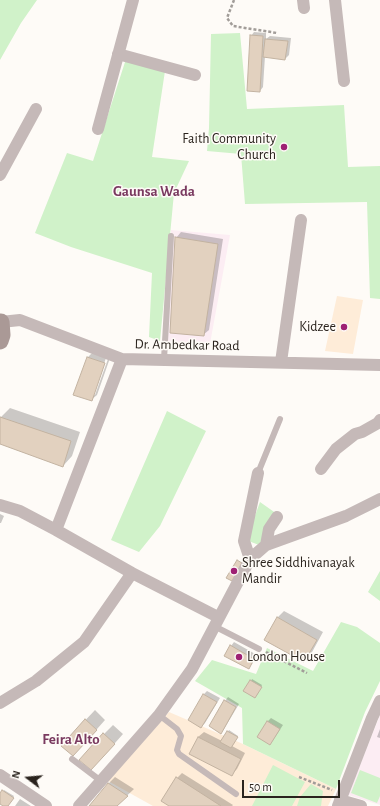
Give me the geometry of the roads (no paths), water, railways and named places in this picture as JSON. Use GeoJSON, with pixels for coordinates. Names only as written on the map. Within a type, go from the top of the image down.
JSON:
{"type":"FeatureCollection","features":[{"type":"Feature","properties":{"kind":"main road"},"geometry":{"type":"LineString","coordinates":[[0,322],[2,335],[0,340]]}},
{"type":"Feature","properties":{"kind":"street"},"geometry":{"type":"LineString","coordinates":[[98,129],[133,0]]}},
{"type":"Feature","properties":{"kind":"street"},"geometry":{"type":"LineString","coordinates":[[335,0],[344,81]]}},
{"type":"Feature","properties":{"kind":"street"},"geometry":{"type":"LineString","coordinates":[[118,54],[195,75]]}},
{"type":"Feature","properties":{"kind":"street"},"geometry":{"type":"LineString","coordinates":[[0,175],[36,109]]}},
{"type":"Feature","properties":{"kind":"street"},"geometry":{"type":"LineString","coordinates":[[281,362],[301,220]]}},
{"type":"Feature","properties":{"kind":"street","name":"Dr. Ambedkar Road"},"geometry":{"type":"LineString","coordinates":[[0,322],[20,320],[122,359],[380,365]]}},
{"type":"Feature","properties":{"kind":"street"},"geometry":{"type":"LineString","coordinates":[[56,530],[122,359]]}},
{"type":"Feature","properties":{"kind":"street"},"geometry":{"type":"LineString","coordinates":[[321,469],[336,449],[355,434],[362,432],[380,420]]}},
{"type":"Feature","properties":{"kind":"street"},"geometry":{"type":"LineString","coordinates":[[250,559],[244,541],[258,473]]}},
{"type":"Feature","properties":{"kind":"street"},"geometry":{"type":"LineString","coordinates":[[79,806],[159,715],[192,669],[250,559],[266,546],[346,516],[380,499]]}},
{"type":"Feature","properties":{"kind":"street"},"geometry":{"type":"LineString","coordinates":[[0,505],[20,511],[56,530],[216,621]]}},
{"type":"Feature","properties":{"kind":"street"},"geometry":{"type":"LineString","coordinates":[[266,546],[269,529],[277,518]]}},
{"type":"Feature","properties":{"kind":"street"},"geometry":{"type":"LineString","coordinates":[[0,703],[36,681],[84,642],[132,573]]}},
{"type":"Feature","properties":{"kind":"street"},"geometry":{"type":"LineString","coordinates":[[361,806],[339,803],[380,701]]}},
{"type":"Feature","properties":{"kind":"street"},"geometry":{"type":"LineString","coordinates":[[0,775],[46,806]]}},
{"type":"Feature","properties":{"kind":"lane"},"geometry":{"type":"LineString","coordinates":[[164,359],[171,236]]}},
{"type":"Feature","properties":{"kind":"lane"},"geometry":{"type":"LineString","coordinates":[[258,473],[280,419]]}},
{"type":"Feature","properties":{"kind":"lane"},"geometry":{"type":"LineString","coordinates":[[216,621],[259,649]]}},
{"type":"Feature","properties":{"kind":"lane"},"geometry":{"type":"LineString","coordinates":[[159,715],[177,729],[181,736],[177,750],[179,754],[236,794]]}},
{"type":"Feature","properties":{"kind":"lane"},"geometry":{"type":"LineString","coordinates":[[72,759],[101,781]]}},
{"type":"Feature","properties":{"kind":"place","name":"Faith Community Church"},"geometry":{"type":"Point","coordinates":[284,147]}},
{"type":"Feature","properties":{"kind":"place","name":"Kidzee"},"geometry":{"type":"Point","coordinates":[344,327]}},
{"type":"Feature","properties":{"kind":"place","name":"Shree Siddhivanayak Mandir"},"geometry":{"type":"Point","coordinates":[234,571]}},
{"type":"Feature","properties":{"kind":"place","name":"London House"},"geometry":{"type":"Point","coordinates":[239,657]}},
{"type":"Feature","properties":{"kind":"district","name":"Gaunsa Wada"},"geometry":{"type":"Point","coordinates":[154,191]}},
{"type":"Feature","properties":{"kind":"district","name":"Feira Alto"},"geometry":{"type":"Point","coordinates":[71,739]}}]}
